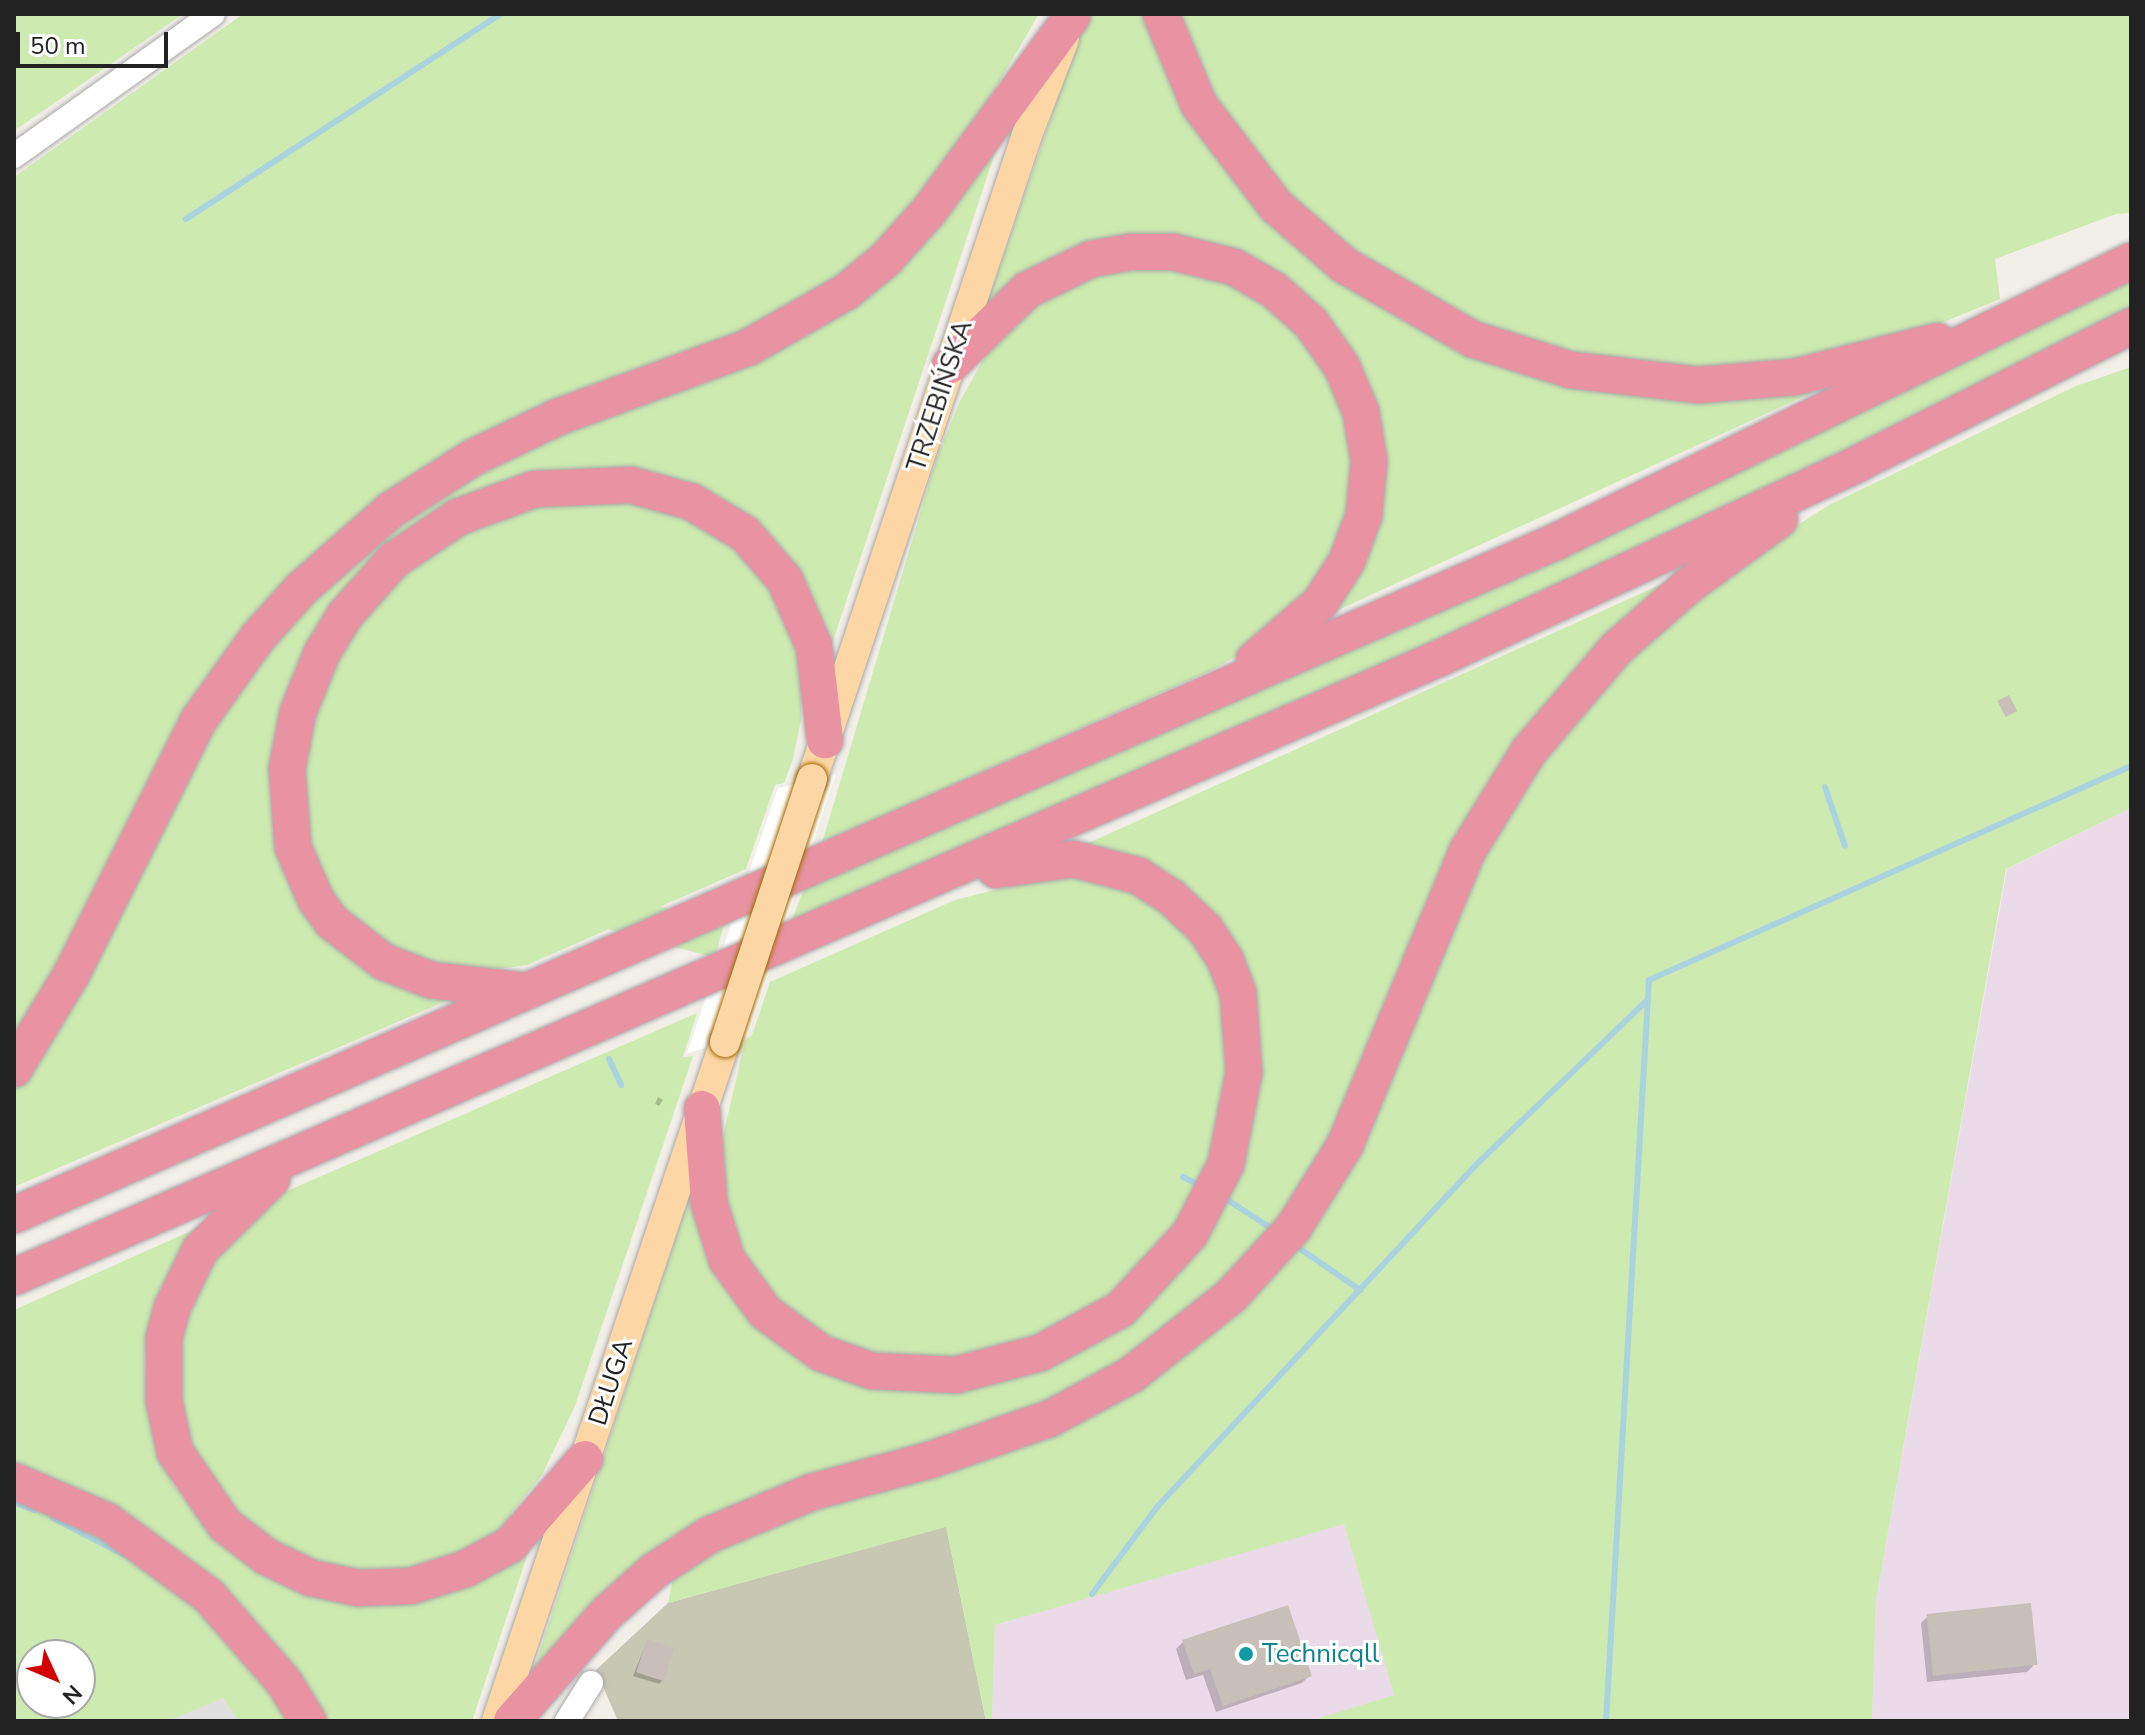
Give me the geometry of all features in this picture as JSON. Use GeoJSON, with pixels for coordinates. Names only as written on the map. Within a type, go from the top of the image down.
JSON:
{"type":"FeatureCollection","features":[{"type":"Feature","properties":{"kind":"highway"},"geometry":{"type":"LineString","coordinates":[[1161,14],[1199,105],[1276,206],[1366,280],[1428,318],[1495,347],[1593,374],[1643,382],[1730,384],[1834,369],[2010,323]]}},
{"type":"Feature","properties":{"kind":"highway"},"geometry":{"type":"LineString","coordinates":[[14,1069],[71,975],[198,721],[258,637],[301,589],[391,510],[474,457],[558,417],[749,347],[846,292],[885,260],[929,211],[1072,15]]}},
{"type":"Feature","properties":{"kind":"highway"},"geometry":{"type":"LineString","coordinates":[[950,365],[1010,303],[1046,279],[1091,259],[1149,250],[1193,255],[1252,276],[1292,304],[1330,347],[1354,391],[1367,439],[1367,489],[1357,538],[1334,583],[1305,621],[1200,700]]}},
{"type":"Feature","properties":{"kind":"highway"},"geometry":{"type":"LineString","coordinates":[[14,1215],[1200,700],[1684,483],[2131,261]]}},
{"type":"Feature","properties":{"kind":"highway"},"geometry":{"type":"LineString","coordinates":[[14,1277],[924,885],[1556,605],[1859,463],[2131,326]]}},
{"type":"Feature","properties":{"kind":"highway"},"geometry":{"type":"LineString","coordinates":[[512,1721],[607,1613],[654,1571],[709,1535],[812,1492],[930,1460],[1051,1418],[1143,1367],[1231,1296],[1294,1227],[1345,1145],[1468,850],[1529,751],[1581,685],[1661,608],[1859,463]]}},
{"type":"Feature","properties":{"kind":"highway"},"geometry":{"type":"LineString","coordinates":[[530,992],[431,980],[384,962],[332,922],[316,900],[293,847],[287,769],[303,697],[345,615],[394,560],[458,517],[535,489],[631,485],[692,502],[745,534],[785,580],[814,646],[825,740]]}},
{"type":"Feature","properties":{"kind":"highway"},"geometry":{"type":"LineString","coordinates":[[702,1109],[709,1203],[727,1260],[765,1312],[821,1353],[898,1374],[984,1370],[1069,1340],[1141,1291],[1190,1234],[1233,1142],[1244,1046],[1238,993],[1226,961],[1205,929],[1171,897],[1139,876],[1099,862],[1050,860],[924,885]]}},
{"type":"Feature","properties":{"kind":"highway"},"geometry":{"type":"LineString","coordinates":[[335,1140],[262,1185],[233,1212],[200,1250],[172,1308],[162,1370],[167,1425],[175,1452],[207,1506],[244,1541],[311,1578],[358,1588],[411,1586],[465,1569],[510,1545],[585,1459]]}},
{"type":"Feature","properties":{"kind":"highway"},"geometry":{"type":"LineString","coordinates":[[14,1481],[107,1521],[209,1596],[284,1682],[308,1721]]}},
{"type":"Feature","properties":{"kind":"main road","name":"TRZEBIŃSKA"},"geometry":{"type":"LineString","coordinates":[[725,1042],[950,365],[1072,15]]}},
{"type":"Feature","properties":{"kind":"main road","name":"DŁUGA"},"geometry":{"type":"LineString","coordinates":[[497,1721],[725,1042]]}},
{"type":"Feature","properties":{"kind":"street"},"geometry":{"type":"LineString","coordinates":[[14,156],[213,14]]}},
{"type":"Feature","properties":{"kind":"street"},"geometry":{"type":"LineString","coordinates":[[567,1721],[591,1683]]}},
{"type":"Feature","properties":{"kind":"shaded area"},"geometry":{"type":"Polygon","coordinates":[[[2131,808],[2131,1721],[1872,1721],[1876,1600],[2007,869],[2131,808]]]}},
{"type":"Feature","properties":{"kind":"shaded area"},"geometry":{"type":"Polygon","coordinates":[[[1344,1523],[1395,1696],[1310,1721],[992,1721],[995,1625],[1344,1523]]]}},
{"type":"Feature","properties":{"kind":"shaded area"},"geometry":{"type":"Polygon","coordinates":[[[946,1526],[986,1721],[617,1719],[596,1670],[668,1603],[946,1526]]]}},
{"type":"Feature","properties":{"kind":"shaded area"},"geometry":{"type":"Polygon","coordinates":[[[223,1698],[238,1721],[168,1721],[172,1718],[223,1698]]]}},
{"type":"Feature","properties":{"kind":"green space"},"geometry":{"type":"Polygon","coordinates":[[[14,14],[183,14],[14,131],[14,14]]]}},
{"type":"Feature","properties":{"kind":"green space"},"geometry":{"type":"Polygon","coordinates":[[[243,14],[1039,14],[945,174],[852,276],[328,546],[14,1047],[14,177],[243,14]]]}},
{"type":"Feature","properties":{"kind":"green space"},"geometry":{"type":"Polygon","coordinates":[[[1087,14],[1152,14],[1189,110],[1446,337],[1820,389],[1323,617],[1350,580],[1363,380],[1185,242],[986,307],[1087,14]]]}},
{"type":"Feature","properties":{"kind":"green space"},"geometry":{"type":"Polygon","coordinates":[[[1174,14],[2131,14],[2131,213],[2116,214],[1995,259],[2000,299],[1892,343],[1795,366],[1646,371],[1498,337],[1373,269],[1303,215],[1208,98],[1174,14]]]}},
{"type":"Feature","properties":{"kind":"green space"},"geometry":{"type":"Polygon","coordinates":[[[999,141],[829,653],[753,521],[531,480],[324,631],[290,872],[460,995],[14,1187],[14,1084],[204,732],[278,629],[439,487],[746,356],[999,141]]]}},
{"type":"Feature","properties":{"kind":"green space"},"geometry":{"type":"Polygon","coordinates":[[[1112,265],[1217,272],[1282,311],[1342,391],[1356,495],[1331,566],[1265,640],[1210,671],[822,843],[937,457],[960,401],[995,339],[1035,300],[1112,265]]]}},
{"type":"Feature","properties":{"kind":"green space"},"geometry":{"type":"Polygon","coordinates":[[[2131,273],[2131,311],[1723,514],[789,927],[805,886],[2131,273]]]}},
{"type":"Feature","properties":{"kind":"green space"},"geometry":{"type":"Polygon","coordinates":[[[2131,367],[2131,808],[2006,869],[1876,1600],[1872,1721],[1310,1721],[1394,1695],[1344,1524],[995,1625],[992,1721],[986,1721],[946,1527],[668,1603],[675,1568],[757,1523],[1020,1443],[1250,1297],[1526,776],[1628,654],[1750,555],[1829,505],[2076,386],[2131,367]]]}},
{"type":"Feature","properties":{"kind":"green space"},"geometry":{"type":"Polygon","coordinates":[[[532,502],[668,503],[758,562],[802,644],[801,720],[793,759],[784,783],[775,785],[746,869],[527,965],[461,974],[366,938],[307,860],[298,763],[348,629],[440,540],[532,502]]]}},
{"type":"Feature","properties":{"kind":"green space"},"geometry":{"type":"Polygon","coordinates":[[[1686,573],[1562,690],[1310,1186],[1210,1301],[1059,1402],[790,1486],[530,1681],[692,1188],[753,1322],[954,1390],[1056,1364],[1100,1341],[1134,1318],[1205,1236],[1241,967],[1084,845],[1686,573]]]}},
{"type":"Feature","properties":{"kind":"green space"},"geometry":{"type":"Polygon","coordinates":[[[14,734],[724,924],[715,958],[14,770],[14,734]]]}},
{"type":"Feature","properties":{"kind":"green space"},"geometry":{"type":"Polygon","coordinates":[[[1065,872],[1144,894],[1169,912],[1209,963],[1221,993],[1229,1064],[1217,1147],[1184,1221],[1103,1306],[1004,1353],[912,1363],[844,1349],[775,1304],[732,1241],[721,1165],[723,1136],[745,1041],[752,1035],[770,982],[955,900],[1065,872]]]}},
{"type":"Feature","properties":{"kind":"green space"},"geometry":{"type":"Polygon","coordinates":[[[697,1013],[683,1057],[693,1056],[575,1406],[542,1475],[511,1513],[512,1524],[499,1535],[411,1573],[332,1569],[284,1550],[236,1513],[202,1470],[186,1431],[180,1404],[179,1342],[191,1298],[213,1254],[257,1204],[697,1013]]]}},
{"type":"Feature","properties":{"kind":"green space"},"geometry":{"type":"Polygon","coordinates":[[[193,1230],[163,1286],[147,1334],[145,1368],[148,1408],[172,1483],[214,1536],[325,1597],[531,1544],[472,1721],[318,1721],[296,1683],[14,1470],[14,1310],[193,1230]]]}},
{"type":"Feature","properties":{"kind":"green space"},"geometry":{"type":"Polygon","coordinates":[[[14,1494],[100,1532],[200,1604],[294,1721],[238,1721],[223,1698],[168,1721],[14,1721],[14,1494]]]}},
{"type":"Feature","properties":{"kind":"pier"},"geometry":{"type":"Polygon","coordinates":[[[836,774],[748,1036],[687,1053],[778,788],[836,774]]]}},
{"type":"Feature","properties":{"kind":"building"},"geometry":{"type":"Polygon","coordinates":[[[2009,695],[2017,711],[2006,717],[1997,701],[2009,695]]]}},
{"type":"Feature","properties":{"kind":"building"},"geometry":{"type":"Polygon","coordinates":[[[2031,1603],[2037,1665],[1933,1676],[1927,1614],[2031,1603]]]}},
{"type":"Feature","properties":{"kind":"building","name":"Technicqll"},"geometry":{"type":"Polygon","coordinates":[[[1288,1605],[1312,1676],[1223,1706],[1210,1669],[1194,1674],[1182,1640],[1288,1605]]]}},
{"type":"Feature","properties":{"kind":"building"},"geometry":{"type":"Polygon","coordinates":[[[647,1639],[675,1648],[664,1681],[636,1672],[647,1639]]]}},
{"type":"Feature","properties":{"kind":"waterway"},"geometry":{"type":"LineString","coordinates":[[186,219],[500,14]]}},
{"type":"Feature","properties":{"kind":"waterway"},"geometry":{"type":"LineString","coordinates":[[1606,1721],[1649,980],[2131,766]]}},
{"type":"Feature","properties":{"kind":"waterway"},"geometry":{"type":"LineString","coordinates":[[1825,787],[1845,846]]}},
{"type":"Feature","properties":{"kind":"waterway"},"geometry":{"type":"LineString","coordinates":[[1092,1594],[1157,1507],[1481,1160],[1647,1000]]}},
{"type":"Feature","properties":{"kind":"waterway"},"geometry":{"type":"LineString","coordinates":[[609,1059],[621,1085]]}},
{"type":"Feature","properties":{"kind":"waterway"},"geometry":{"type":"LineString","coordinates":[[1183,1177],[1201,1186]]}},
{"type":"Feature","properties":{"kind":"waterway"},"geometry":{"type":"LineString","coordinates":[[1226,1199],[1274,1230]]}},
{"type":"Feature","properties":{"kind":"waterway"},"geometry":{"type":"LineString","coordinates":[[1296,1246],[1360,1290]]}},
{"type":"Feature","properties":{"kind":"waterway"},"geometry":{"type":"LineString","coordinates":[[14,1502],[34,1510]]}},
{"type":"Feature","properties":{"kind":"waterway"},"geometry":{"type":"LineString","coordinates":[[53,1518],[124,1555]]}},
{"type":"Feature","properties":{"kind":"place","name":"Technicqll"},"geometry":{"type":"Point","coordinates":[1246,1654]}}]}
